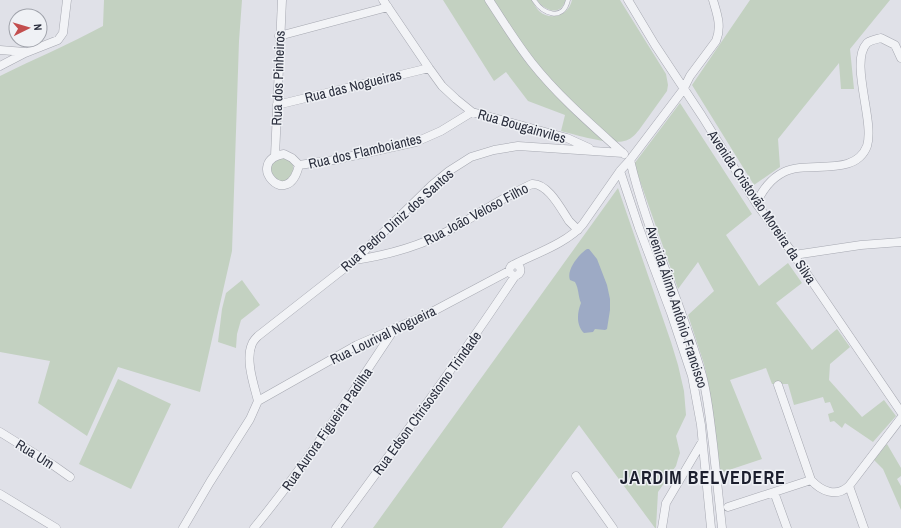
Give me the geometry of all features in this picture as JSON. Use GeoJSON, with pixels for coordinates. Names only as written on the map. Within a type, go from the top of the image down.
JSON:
{"type":"FeatureCollection","features":[{"type":"Feature","properties":{"kind":"street"},"geometry":{"type":"LineString","coordinates":[[0,66],[25,52],[58,40],[63,33],[68,0]]}},
{"type":"Feature","properties":{"kind":"street","name":"Rua dos Pinheiros"},"geometry":{"type":"LineString","coordinates":[[276,156],[279,36],[282,0]]}},
{"type":"Feature","properties":{"kind":"street"},"geometry":{"type":"LineString","coordinates":[[489,0],[532,64],[562,96],[630,160]]}},
{"type":"Feature","properties":{"kind":"street","name":"Avenida Cristovão Moreira da Silva"},"geometry":{"type":"LineString","coordinates":[[628,0],[683,90],[702,116],[756,204],[794,255],[901,412]]}},
{"type":"Feature","properties":{"kind":"street"},"geometry":{"type":"LineString","coordinates":[[537,253],[515,273],[511,266],[537,253],[556,244],[578,230],[620,171],[683,90],[690,76],[716,41],[719,34],[719,22],[713,0]]}},
{"type":"Feature","properties":{"kind":"street"},"geometry":{"type":"LineString","coordinates":[[279,36],[386,3]]}},
{"type":"Feature","properties":{"kind":"street","name":"Rua Bougainviles"},"geometry":{"type":"LineString","coordinates":[[386,3],[442,86],[456,100],[472,112],[567,138],[593,150]]}},
{"type":"Feature","properties":{"kind":"street"},"geometry":{"type":"LineString","coordinates":[[756,204],[772,180],[785,172],[797,168],[839,165],[849,163],[859,158],[866,147],[869,135],[864,104],[861,64],[863,51],[867,43],[874,39],[881,38],[895,45],[901,58]]}},
{"type":"Feature","properties":{"kind":"street"},"geometry":{"type":"LineString","coordinates":[[0,50],[25,52]]}},
{"type":"Feature","properties":{"kind":"street","name":"Rua das Nogueiras"},"geometry":{"type":"LineString","coordinates":[[277,105],[429,68]]}},
{"type":"Feature","properties":{"kind":"street","name":"Rua dos Flamboiantes"},"geometry":{"type":"LineString","coordinates":[[299,165],[334,160],[416,142],[441,131],[472,112]]}},
{"type":"Feature","properties":{"kind":"street","name":"Rua Pedro Diniz dos Santos"},"geometry":{"type":"LineString","coordinates":[[258,401],[251,370],[250,355],[252,344],[258,336],[354,260],[449,171],[471,157],[494,150],[518,146],[623,153]]}},
{"type":"Feature","properties":{"kind":"street"},"geometry":{"type":"LineString","coordinates":[[284,154],[292,158],[299,165],[293,181],[285,185],[276,184],[269,178],[267,170],[269,162],[276,156],[284,154]]}},
{"type":"Feature","properties":{"kind":"street","name":"Avenida Álimo Antônio Francisco"},"geometry":{"type":"LineString","coordinates":[[630,160],[636,183],[702,376],[710,415],[722,528]]}},
{"type":"Feature","properties":{"kind":"street","name":"Avenida Álimo Antônio Francisco"},"geometry":{"type":"LineString","coordinates":[[620,171],[639,228],[673,318],[692,376],[698,407],[711,528]]}},
{"type":"Feature","properties":{"kind":"street","name":"Rua João Veloso Filho"},"geometry":{"type":"LineString","coordinates":[[354,260],[382,256],[419,244],[447,231],[532,184],[536,184],[546,189],[578,230]]}},
{"type":"Feature","properties":{"kind":"street"},"geometry":{"type":"LineString","coordinates":[[794,255],[861,245],[901,242]]}},
{"type":"Feature","properties":{"kind":"street","name":"Rua Lourival Nogueira"},"geometry":{"type":"LineString","coordinates":[[258,401],[357,346],[515,273]]}},
{"type":"Feature","properties":{"kind":"street","name":"Rua Edson Chrisostomo Trindade"},"geometry":{"type":"LineString","coordinates":[[336,528],[443,381],[515,273]]}},
{"type":"Feature","properties":{"kind":"street","name":"Rua Aurora Figueira Padilha"},"geometry":{"type":"LineString","coordinates":[[254,528],[282,494],[396,327]]}},
{"type":"Feature","properties":{"kind":"street"},"geometry":{"type":"LineString","coordinates":[[778,385],[811,480],[816,486],[828,492],[834,493],[849,486],[901,418]]}},
{"type":"Feature","properties":{"kind":"street"},"geometry":{"type":"LineString","coordinates":[[184,528],[210,482],[250,418],[258,401]]}},
{"type":"Feature","properties":{"kind":"street","name":"Rua Um"},"geometry":{"type":"LineString","coordinates":[[0,432],[70,477]]}},
{"type":"Feature","properties":{"kind":"street"},"geometry":{"type":"LineString","coordinates":[[662,528],[666,502],[702,441]]}},
{"type":"Feature","properties":{"kind":"street"},"geometry":{"type":"LineString","coordinates":[[576,476],[613,528]]}},
{"type":"Feature","properties":{"kind":"street"},"geometry":{"type":"LineString","coordinates":[[728,507],[811,480]]}},
{"type":"Feature","properties":{"kind":"street"},"geometry":{"type":"LineString","coordinates":[[849,486],[864,528]]}},
{"type":"Feature","properties":{"kind":"street"},"geometry":{"type":"LineString","coordinates":[[774,492],[787,528]]}},
{"type":"Feature","properties":{"kind":"street"},"geometry":{"type":"LineString","coordinates":[[0,494],[56,528]]}},
{"type":"Feature","properties":{"kind":"lane"},"geometry":{"type":"LineString","coordinates":[[534,0],[544,11],[553,14],[565,8],[568,0]]}},
{"type":"Feature","properties":{"kind":"green space"},"geometry":{"type":"Polygon","coordinates":[[[104,0],[242,0],[239,41],[232,251],[200,392],[118,367],[87,436],[38,403],[50,361],[0,352],[0,76],[103,26],[104,0]]]}},
{"type":"Feature","properties":{"kind":"green space"},"geometry":{"type":"Polygon","coordinates":[[[443,0],[532,0],[539,11],[549,16],[554,16],[567,10],[572,0],[620,0],[666,74],[668,85],[667,91],[639,130],[632,137],[626,140],[618,142],[601,141],[561,131],[565,115],[528,101],[506,72],[494,81],[443,0]]]}},
{"type":"Feature","properties":{"kind":"green space"},"geometry":{"type":"Polygon","coordinates":[[[537,0],[566,0],[560,9],[552,10],[544,7],[537,0]]]}},
{"type":"Feature","properties":{"kind":"green space"},"geometry":{"type":"Polygon","coordinates":[[[750,0],[890,0],[850,49],[854,89],[841,89],[839,63],[778,139],[780,167],[754,185],[692,85],[750,0]]]}},
{"type":"Feature","properties":{"kind":"green space"},"geometry":{"type":"Polygon","coordinates":[[[680,103],[752,214],[726,235],[759,286],[788,263],[802,283],[776,303],[812,350],[837,329],[850,347],[830,364],[829,380],[862,417],[884,400],[896,416],[873,442],[845,423],[842,428],[834,421],[830,422],[828,414],[834,412],[830,402],[825,403],[823,397],[794,405],[788,384],[772,384],[766,368],[730,380],[762,459],[720,473],[709,386],[704,364],[688,315],[714,291],[698,262],[678,289],[634,164],[680,103]]]}},
{"type":"Feature","properties":{"kind":"green space"},"geometry":{"type":"Polygon","coordinates":[[[279,158],[287,159],[293,164],[293,175],[284,182],[273,178],[270,166],[279,158]]]}},
{"type":"Feature","properties":{"kind":"green space"},"geometry":{"type":"Polygon","coordinates":[[[618,188],[671,342],[684,391],[686,415],[676,436],[680,453],[676,466],[658,492],[656,528],[579,425],[502,528],[373,528],[618,188]]]}},
{"type":"Feature","properties":{"kind":"green space"},"geometry":{"type":"Polygon","coordinates":[[[242,280],[260,305],[241,320],[237,334],[236,348],[218,342],[222,309],[226,293],[242,280]]]}},
{"type":"Feature","properties":{"kind":"green space"},"geometry":{"type":"Polygon","coordinates":[[[118,379],[171,404],[131,489],[79,464],[118,379]]]}},
{"type":"Feature","properties":{"kind":"green space"},"geometry":{"type":"Polygon","coordinates":[[[887,444],[901,468],[901,476],[897,479],[901,486],[901,510],[883,469],[874,460],[887,444]]]}},
{"type":"Feature","properties":{"kind":"water"},"geometry":{"type":"Polygon","coordinates":[[[587,249],[589,249],[597,259],[607,285],[610,299],[610,310],[607,329],[595,329],[593,332],[584,333],[578,323],[581,303],[577,287],[575,282],[570,280],[569,276],[574,263],[587,249]]]}},
{"type":"Feature","properties":{"kind":"district","name":"JARDIM BELVEDERE"},"geometry":{"type":"Point","coordinates":[703,477]}}]}
